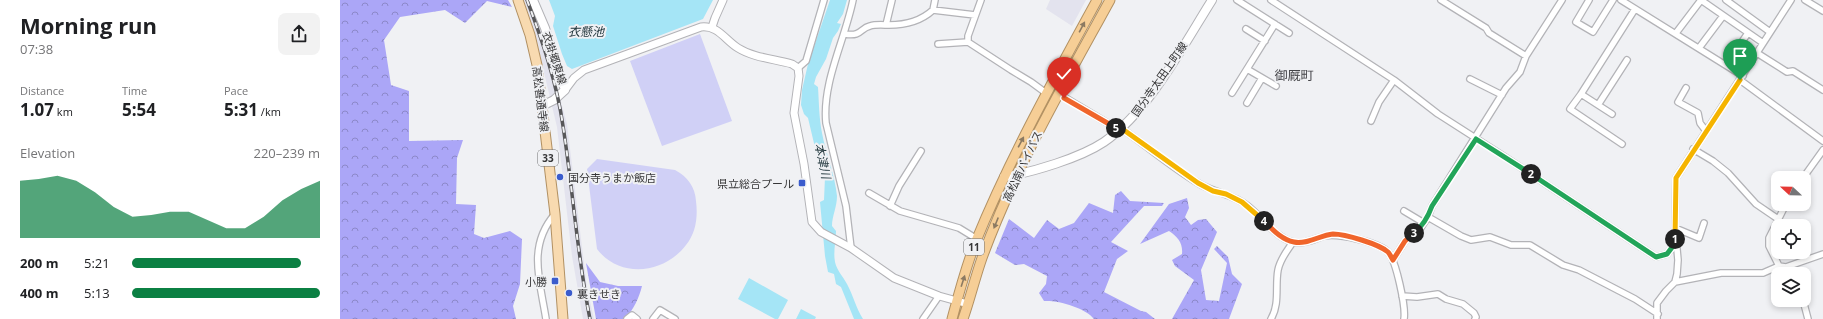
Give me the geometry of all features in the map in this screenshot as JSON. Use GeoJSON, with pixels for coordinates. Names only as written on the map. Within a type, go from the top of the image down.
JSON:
{"type":"FeatureCollection","features":[{"type":"Feature","properties":{"kind":"highway","name":"高松南バイパス"},"geometry":{"type":"LineString","coordinates":[[952,319],[977,239],[1004,177],[1046,93],[1096,0]]}},
{"type":"Feature","properties":{"kind":"highway","name":"高松南バイパス"},"geometry":{"type":"LineString","coordinates":[[963,319],[982,257],[1035,138],[1110,0]]}},
{"type":"Feature","properties":{"kind":"main road","name":"高松善通寺線"},"geometry":{"type":"LineString","coordinates":[[518,0],[530,35],[537,64],[555,214],[564,319]]}},
{"type":"Feature","properties":{"kind":"main road","name":"衣掛郷東線"},"geometry":{"type":"LineString","coordinates":[[533,0],[545,28],[565,90],[554,100],[542,106]]}},
{"type":"Feature","properties":{"kind":"main road","name":"国分寺太田上町線"},"geometry":{"type":"LineString","coordinates":[[1004,177],[1018,175],[1090,150],[1106,141],[1137,112],[1162,78],[1212,0]]}},
{"type":"Feature","properties":{"kind":"street"},"geometry":{"type":"LineString","coordinates":[[712,27],[723,0]]}},
{"type":"Feature","properties":{"kind":"street"},"geometry":{"type":"LineString","coordinates":[[798,68],[806,61],[824,0]]}},
{"type":"Feature","properties":{"kind":"street"},"geometry":{"type":"LineString","coordinates":[[849,246],[846,206],[824,110],[833,69],[845,34],[853,0]]}},
{"type":"Feature","properties":{"kind":"street"},"geometry":{"type":"LineString","coordinates":[[886,25],[892,0]]}},
{"type":"Feature","properties":{"kind":"street"},"geometry":{"type":"LineString","coordinates":[[845,34],[851,35],[861,32],[869,26],[909,23],[926,17],[933,10],[934,0]]}},
{"type":"Feature","properties":{"kind":"street"},"geometry":{"type":"LineString","coordinates":[[968,42],[968,36],[980,0]]}},
{"type":"Feature","properties":{"kind":"street"},"geometry":{"type":"LineString","coordinates":[[1237,0],[1289,33]]}},
{"type":"Feature","properties":{"kind":"street"},"geometry":{"type":"LineString","coordinates":[[1271,0],[1394,80],[1438,114],[1509,159],[1656,257],[1667,254],[1676,242]]}},
{"type":"Feature","properties":{"kind":"street"},"geometry":{"type":"LineString","coordinates":[[1441,0],[1486,28],[1489,32],[1526,56]]}},
{"type":"Feature","properties":{"kind":"street"},"geometry":{"type":"LineString","coordinates":[[1393,260],[1405,241],[1424,223],[1428,217],[1432,206],[1476,139],[1502,95],[1520,72],[1526,56],[1562,0]]}},
{"type":"Feature","properties":{"kind":"street"},"geometry":{"type":"LineString","coordinates":[[1589,0],[1576,22],[1593,32],[1613,0]]}},
{"type":"Feature","properties":{"kind":"street"},"geometry":{"type":"LineString","coordinates":[[1621,0],[1726,65],[1823,141]]}},
{"type":"Feature","properties":{"kind":"street"},"geometry":{"type":"LineString","coordinates":[[1676,33],[1701,0],[1763,43]]}},
{"type":"Feature","properties":{"kind":"street"},"geometry":{"type":"LineString","coordinates":[[1726,0],[1770,32]]}},
{"type":"Feature","properties":{"kind":"street"},"geometry":{"type":"LineString","coordinates":[[1675,282],[1678,260],[1675,228],[1676,178],[1693,149],[1791,0]]}},
{"type":"Feature","properties":{"kind":"street"},"geometry":{"type":"LineString","coordinates":[[1805,0],[1823,11]]}},
{"type":"Feature","properties":{"kind":"street"},"geometry":{"type":"LineString","coordinates":[[1622,144],[1570,109],[1635,9]]}},
{"type":"Feature","properties":{"kind":"street"},"geometry":{"type":"LineString","coordinates":[[933,10],[975,15]]}},
{"type":"Feature","properties":{"kind":"street"},"geometry":{"type":"LineString","coordinates":[[1699,48],[1723,16]]}},
{"type":"Feature","properties":{"kind":"street"},"geometry":{"type":"LineString","coordinates":[[1232,93],[1275,24]]}},
{"type":"Feature","properties":{"kind":"street"},"geometry":{"type":"LineString","coordinates":[[565,90],[574,78],[584,70],[701,27],[712,27],[738,48],[747,53],[777,60],[798,68]]}},
{"type":"Feature","properties":{"kind":"street"},"geometry":{"type":"LineString","coordinates":[[1246,29],[1264,41]]}},
{"type":"Feature","properties":{"kind":"street"},"geometry":{"type":"LineString","coordinates":[[1726,65],[1748,33]]}},
{"type":"Feature","properties":{"kind":"street"},"geometry":{"type":"LineString","coordinates":[[938,44],[968,42],[1046,93]]}},
{"type":"Feature","properties":{"kind":"street"},"geometry":{"type":"LineString","coordinates":[[1757,53],[1787,72],[1793,71],[1823,90]]}},
{"type":"Feature","properties":{"kind":"street"},"geometry":{"type":"LineString","coordinates":[[1598,105],[1627,60]]}},
{"type":"Feature","properties":{"kind":"street"},"geometry":{"type":"LineString","coordinates":[[798,68],[799,76],[794,113],[805,170],[812,222],[821,232],[849,246],[894,278],[939,296],[968,304]]}},
{"type":"Feature","properties":{"kind":"street"},"geometry":{"type":"LineString","coordinates":[[1247,69],[1276,86]]}},
{"type":"Feature","properties":{"kind":"street"},"geometry":{"type":"LineString","coordinates":[[1247,103],[1262,78]]}},
{"type":"Feature","properties":{"kind":"street"},"geometry":{"type":"LineString","coordinates":[[1470,79],[1502,95]]}},
{"type":"Feature","properties":{"kind":"street"},"geometry":{"type":"LineString","coordinates":[[1371,121],[1379,102],[1394,80]]}},
{"type":"Feature","properties":{"kind":"street"},"geometry":{"type":"LineString","coordinates":[[1686,88],[1678,102],[1698,113],[1700,123],[1706,131]]}},
{"type":"Feature","properties":{"kind":"street"},"geometry":{"type":"LineString","coordinates":[[1059,94],[1120,129],[1198,183],[1213,191],[1226,194],[1248,205],[1277,233],[1293,242],[1304,242],[1334,234],[1347,236],[1381,247],[1389,252],[1393,260],[1402,296],[1405,311],[1404,319]]}},
{"type":"Feature","properties":{"kind":"street"},"geometry":{"type":"LineString","coordinates":[[1580,94],[1612,114]]}},
{"type":"Feature","properties":{"kind":"street"},"geometry":{"type":"LineString","coordinates":[[1693,149],[1713,161],[1728,173],[1756,204],[1778,219],[1782,211]]}},
{"type":"Feature","properties":{"kind":"street"},"geometry":{"type":"LineString","coordinates":[[1808,171],[1823,150]]}},
{"type":"Feature","properties":{"kind":"street"},"geometry":{"type":"LineString","coordinates":[[890,206],[899,186],[920,151]]}},
{"type":"Feature","properties":{"kind":"street"},"geometry":{"type":"LineString","coordinates":[[869,193],[900,211],[959,228],[977,239]]}},
{"type":"Feature","properties":{"kind":"street"},"geometry":{"type":"LineString","coordinates":[[1404,211],[1424,223]]}},
{"type":"Feature","properties":{"kind":"street"},"geometry":{"type":"LineString","coordinates":[[546,319],[537,253],[541,235],[555,214]]}},
{"type":"Feature","properties":{"kind":"street"},"geometry":{"type":"LineString","coordinates":[[1428,217],[1471,240],[1490,237],[1512,245],[1530,245],[1563,265],[1579,270],[1635,299],[1657,317]]}},
{"type":"Feature","properties":{"kind":"street"},"geometry":{"type":"LineString","coordinates":[[1675,228],[1699,238],[1704,223]]}},
{"type":"Feature","properties":{"kind":"street"},"geometry":{"type":"LineString","coordinates":[[1771,234],[1769,238],[1769,246],[1771,250]]}},
{"type":"Feature","properties":{"kind":"street"},"geometry":{"type":"LineString","coordinates":[[1271,319],[1275,312],[1278,269],[1283,255],[1293,242]]}},
{"type":"Feature","properties":{"kind":"street"},"geometry":{"type":"LineString","coordinates":[[1657,317],[1657,303],[1675,282],[1721,273],[1763,273],[1779,266],[1786,267],[1823,254]]}},
{"type":"Feature","properties":{"kind":"street"},"geometry":{"type":"LineString","coordinates":[[1776,259],[1779,266]]}},
{"type":"Feature","properties":{"kind":"street"},"geometry":{"type":"LineString","coordinates":[[1402,296],[1417,297],[1438,294],[1463,304],[1474,313],[1476,317],[1475,319]]}},
{"type":"Feature","properties":{"kind":"street"},"geometry":{"type":"LineString","coordinates":[[923,319],[939,296]]}},
{"type":"Feature","properties":{"kind":"street"},"geometry":{"type":"LineString","coordinates":[[1805,307],[1808,319]]}},
{"type":"Feature","properties":{"kind":"street"},"geometry":{"type":"LineString","coordinates":[[653,319],[660,310],[675,319]]}},
{"type":"Feature","properties":{"kind":"street"},"geometry":{"type":"LineString","coordinates":[[627,319],[632,315],[637,319]]}},
{"type":"Feature","properties":{"kind":"shaded area"},"geometry":{"type":"Polygon","coordinates":[[[521,0],[530,0],[543,36],[567,124],[587,288],[594,319],[583,319],[572,256],[557,127],[536,39],[521,0]]]}},
{"type":"Feature","properties":{"kind":"shaded area"},"geometry":{"type":"Polygon","coordinates":[[[1050,0],[1086,0],[1072,26],[1046,9],[1050,0]]]}},
{"type":"Feature","properties":{"kind":"shaded area"},"geometry":{"type":"Polygon","coordinates":[[[700,34],[732,121],[662,146],[630,61],[700,34]]]}},
{"type":"Feature","properties":{"kind":"shaded area"},"geometry":{"type":"Polygon","coordinates":[[[597,159],[675,170],[687,179],[694,191],[697,207],[696,219],[692,235],[677,255],[654,267],[629,269],[607,259],[597,249],[587,169],[597,159]]]}},
{"type":"Feature","properties":{"kind":"green space"},"geometry":{"type":"Polygon","coordinates":[[[340,0],[508,0],[512,7],[487,1],[465,23],[445,10],[400,17],[384,40],[391,85],[409,91],[409,141],[463,140],[457,158],[456,204],[476,205],[474,234],[484,238],[510,231],[522,239],[520,284],[513,306],[516,319],[340,319],[340,0]]]}},
{"type":"Feature","properties":{"kind":"green space"},"geometry":{"type":"Polygon","coordinates":[[[1121,191],[1130,201],[1164,203],[1162,206],[1144,206],[1111,242],[1128,251],[1117,259],[1104,292],[1141,311],[1146,312],[1155,319],[1094,319],[1085,311],[1078,308],[1057,302],[1044,301],[1039,293],[1046,284],[1047,276],[1024,264],[1015,265],[995,253],[1009,219],[1034,238],[1047,220],[1059,229],[1074,223],[1089,203],[1113,213],[1115,195],[1121,191]]]}},
{"type":"Feature","properties":{"kind":"green space"},"geometry":{"type":"Polygon","coordinates":[[[1187,198],[1189,208],[1185,217],[1191,225],[1198,220],[1206,219],[1217,232],[1201,270],[1206,300],[1219,301],[1227,263],[1214,249],[1217,246],[1228,257],[1232,274],[1242,284],[1229,319],[1172,319],[1194,280],[1175,266],[1172,260],[1182,254],[1181,243],[1169,231],[1140,244],[1169,204],[1187,198]]]}},
{"type":"Feature","properties":{"kind":"green space"},"geometry":{"type":"Polygon","coordinates":[[[586,263],[600,282],[618,286],[642,286],[636,303],[625,319],[596,319],[586,263]]]}},
{"type":"Feature","properties":{"kind":"water","name":"衣懸池"},"geometry":{"type":"Polygon","coordinates":[[[549,0],[713,0],[703,19],[572,69],[567,66],[562,54],[553,26],[555,16],[549,0]]]}},
{"type":"Feature","properties":{"kind":"water","name":"本津川"},"geometry":{"type":"Polygon","coordinates":[[[830,0],[847,0],[843,14],[837,23],[841,24],[833,38],[826,59],[816,77],[814,84],[818,87],[821,127],[837,196],[832,226],[836,231],[834,258],[837,268],[849,288],[863,319],[854,319],[841,287],[836,284],[834,274],[828,272],[820,202],[824,200],[825,177],[817,156],[808,118],[804,114],[801,105],[802,90],[808,64],[830,0]]]}},
{"type":"Feature","properties":{"kind":"water"},"geometry":{"type":"Polygon","coordinates":[[[749,278],[788,300],[778,319],[775,319],[738,299],[749,278]]]}},
{"type":"Feature","properties":{"kind":"water"},"geometry":{"type":"Polygon","coordinates":[[[801,309],[816,317],[815,319],[796,319],[801,309]]]}},
{"type":"Feature","properties":{"kind":"railway"},"geometry":{"type":"LineString","coordinates":[[527,0],[557,94],[590,319]]}},
{"type":"Feature","properties":{"kind":"place","name":"国分寺うまか飯店"},"geometry":{"type":"Point","coordinates":[560,177]}},
{"type":"Feature","properties":{"kind":"place","name":"県立総合プール"},"geometry":{"type":"Point","coordinates":[802,183]}},
{"type":"Feature","properties":{"kind":"place","name":"小勝"},"geometry":{"type":"Point","coordinates":[555,281]}},
{"type":"Feature","properties":{"kind":"place","name":"裏きせき"},"geometry":{"type":"Point","coordinates":[569,293]}},
{"type":"Feature","properties":{"kind":"district","name":"御厩町"},"geometry":{"type":"Point","coordinates":[1294,75]}},
{"type":"Feature","properties":{"kind":"route"},"geometry":{"type":"LineString","coordinates":[[1064,98],[1119,130],[1121,128],[1198,183],[1213,191],[1226,194],[1248,205],[1277,233],[1286,240],[1293,242],[1304,242],[1334,234],[1347,236],[1381,247],[1389,252],[1393,260],[1405,241],[1420,229],[1428,217],[1432,206],[1476,139],[1656,257],[1667,254],[1676,242],[1675,186],[1679,170],[1740,80]]}}]}
